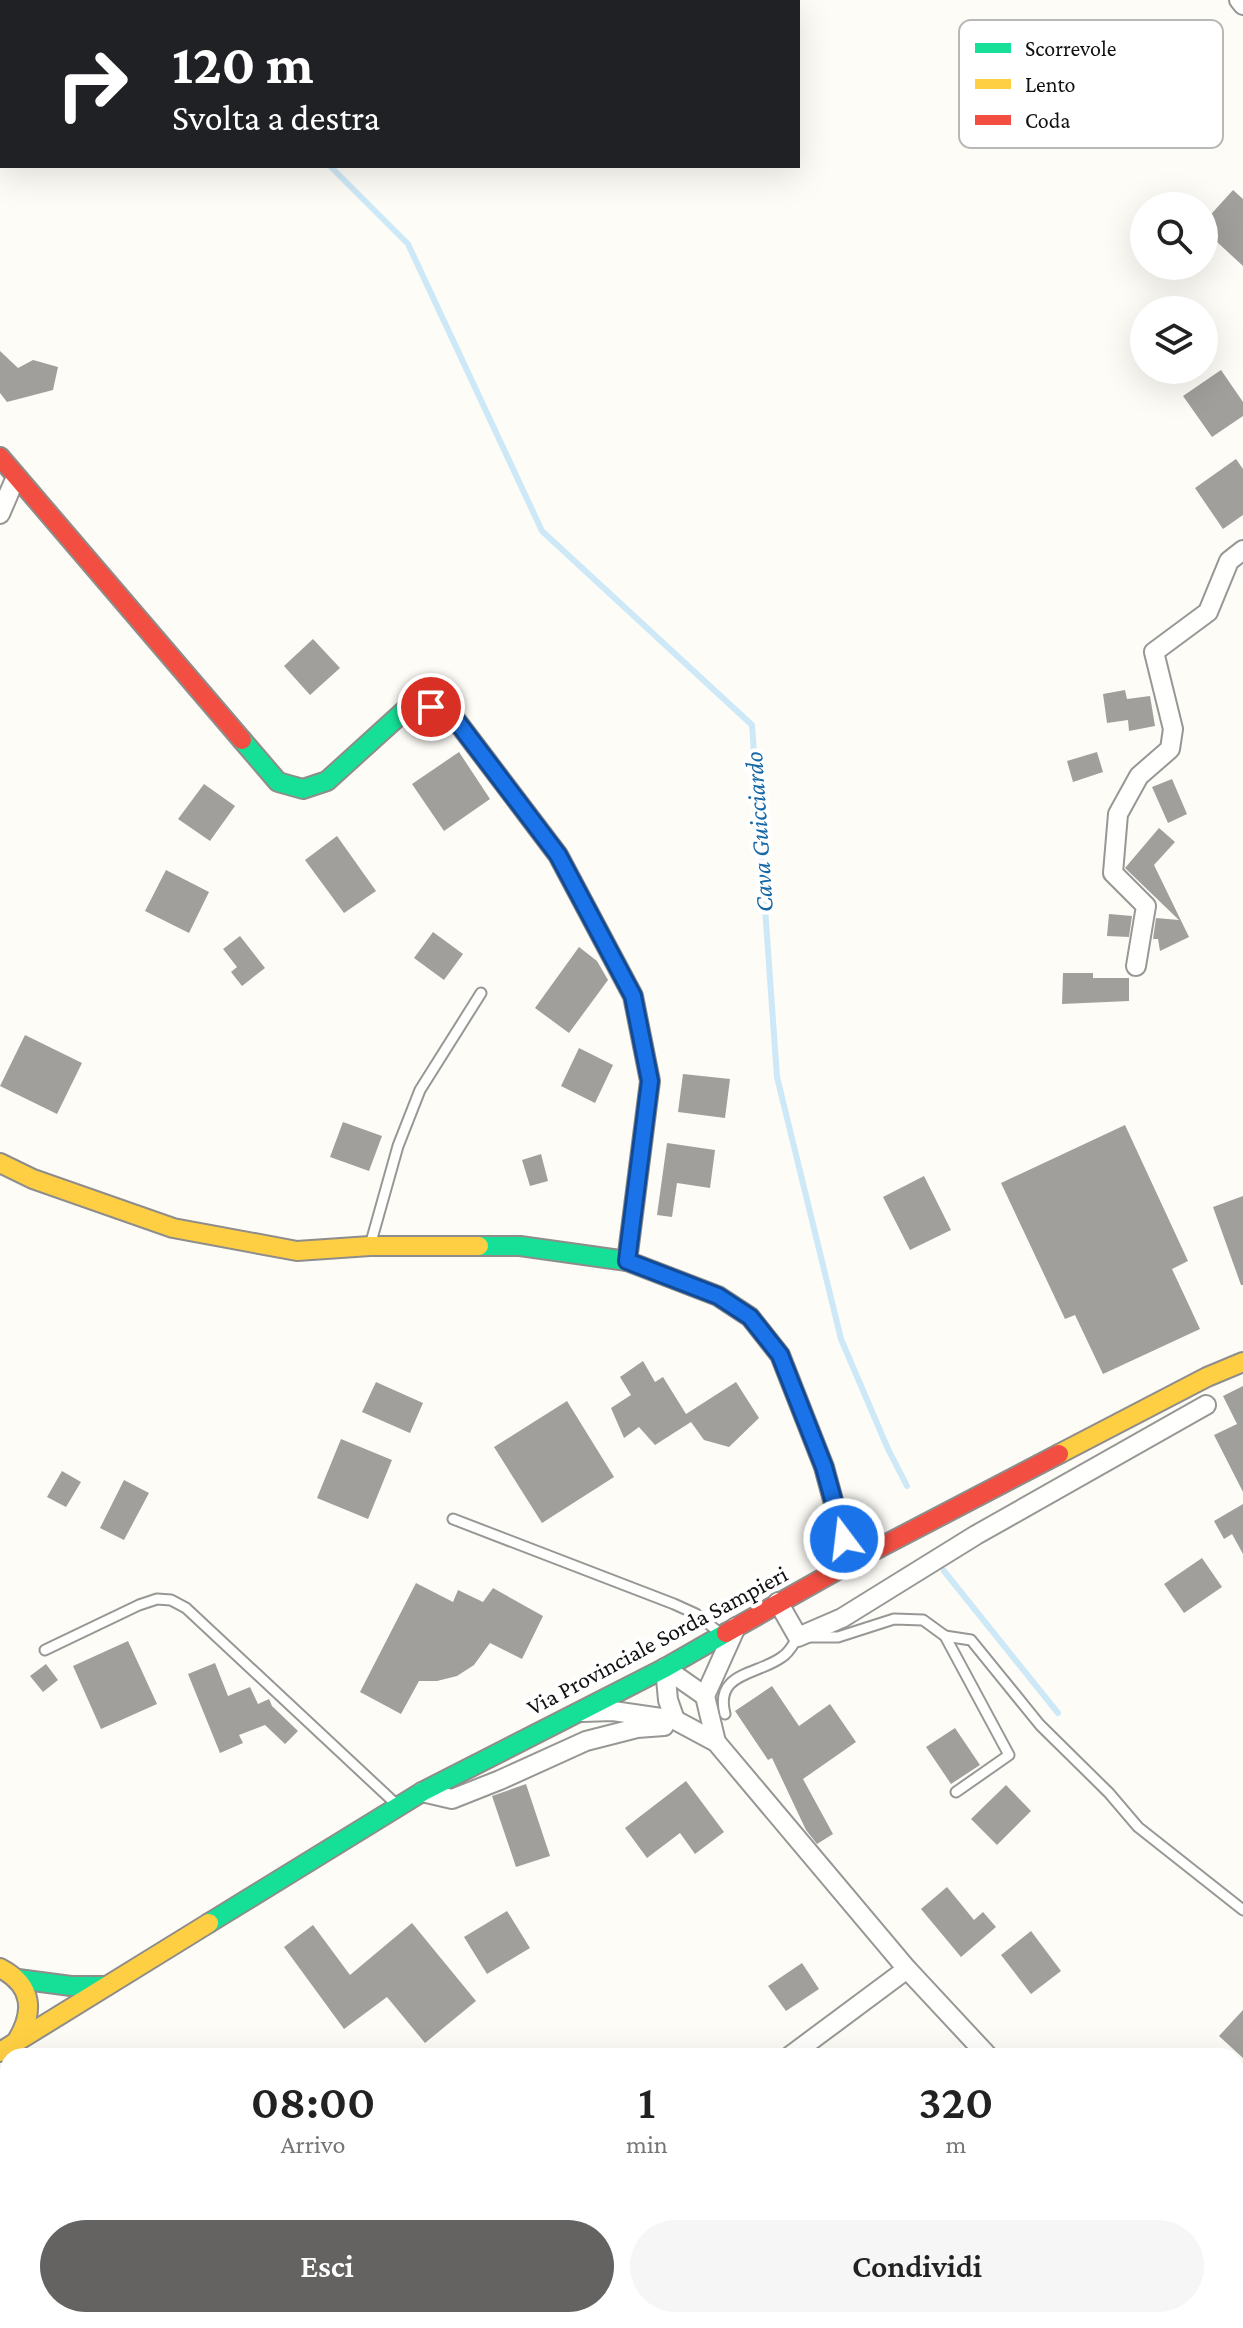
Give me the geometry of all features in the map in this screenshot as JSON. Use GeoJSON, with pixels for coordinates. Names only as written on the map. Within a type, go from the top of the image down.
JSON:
{"type":"FeatureCollection","features":[{"type":"Feature","properties":{"kind":"street"},"geometry":{"type":"LineString","coordinates":[[1239,0],[1243,5]]}},
{"type":"Feature","properties":{"kind":"street"},"geometry":{"type":"LineString","coordinates":[[0,457],[278,782],[303,789],[327,781],[413,703],[449,711],[558,855],[633,996],[650,1081],[627,1261]]}},
{"type":"Feature","properties":{"kind":"street"},"geometry":{"type":"LineString","coordinates":[[0,514],[16,477]]}},
{"type":"Feature","properties":{"kind":"street"},"geometry":{"type":"LineString","coordinates":[[1136,966],[1146,906],[1113,873],[1118,814],[1139,776],[1170,749],[1173,729],[1154,652],[1208,612],[1229,561],[1243,550]]}},
{"type":"Feature","properties":{"kind":"street"},"geometry":{"type":"LineString","coordinates":[[0,1163],[33,1179],[173,1228],[297,1251],[370,1246],[520,1246],[627,1261],[718,1296],[750,1317],[780,1355],[824,1467],[850,1563]]}},
{"type":"Feature","properties":{"kind":"street","name":"Via Provinciale Sorda Sampieri"},"geometry":{"type":"LineString","coordinates":[[7,2048],[422,1792],[665,1668],[850,1563],[1207,1377],[1243,1362]]}},
{"type":"Feature","properties":{"kind":"street"},"geometry":{"type":"LineString","coordinates":[[778,1602],[798,1637],[842,1618],[976,1535],[1206,1405]]}},
{"type":"Feature","properties":{"kind":"street"},"geometry":{"type":"LineString","coordinates":[[716,1742],[705,1696],[729,1631]]}},
{"type":"Feature","properties":{"kind":"street"},"geometry":{"type":"LineString","coordinates":[[665,1668],[705,1696]]}},
{"type":"Feature","properties":{"kind":"street"},"geometry":{"type":"LineString","coordinates":[[665,1668],[668,1700],[683,1724]]}},
{"type":"Feature","properties":{"kind":"street"},"geometry":{"type":"LineString","coordinates":[[575,1712],[613,1711],[683,1724],[716,1742],[907,1969],[981,2048]]}},
{"type":"Feature","properties":{"kind":"street"},"geometry":{"type":"LineString","coordinates":[[422,1792],[452,1799],[586,1741],[622,1731],[683,1724]]}},
{"type":"Feature","properties":{"kind":"street"},"geometry":{"type":"LineString","coordinates":[[0,1968],[18,1979],[71,1986],[109,1986]]}},
{"type":"Feature","properties":{"kind":"street"},"geometry":{"type":"LineString","coordinates":[[801,2048],[907,1969]]}},
{"type":"Feature","properties":{"kind":"street"},"geometry":{"type":"LineString","coordinates":[[7,2048],[23,2033],[28,2020],[29,2005],[18,1979]]}},
{"type":"Feature","properties":{"kind":"lane"},"geometry":{"type":"LineString","coordinates":[[370,1246],[398,1146],[420,1090],[481,993]]}},
{"type":"Feature","properties":{"kind":"lane"},"geometry":{"type":"LineString","coordinates":[[453,1519],[674,1604],[729,1631]]}},
{"type":"Feature","properties":{"kind":"lane"},"geometry":{"type":"LineString","coordinates":[[45,1650],[139,1605],[157,1599],[171,1600],[186,1608],[399,1807]]}},
{"type":"Feature","properties":{"kind":"lane"},"geometry":{"type":"LineString","coordinates":[[725,1714],[722,1702],[727,1688],[736,1678],[783,1657],[798,1637],[838,1637],[894,1619],[923,1620],[945,1636],[1009,1755],[956,1792]]}},
{"type":"Feature","properties":{"kind":"lane"},"geometry":{"type":"LineString","coordinates":[[945,1636],[971,1640],[1040,1725],[1109,1793],[1138,1827],[1243,1910]]}},
{"type":"Feature","properties":{"kind":"building"},"geometry":{"type":"Polygon","coordinates":[[[1233,190],[1243,199],[1243,266],[1218,243],[1218,207],[1233,190]]]}},
{"type":"Feature","properties":{"kind":"building"},"geometry":{"type":"Polygon","coordinates":[[[0,351],[18,368],[33,360],[58,367],[53,390],[7,402],[0,393],[0,351]]]}},
{"type":"Feature","properties":{"kind":"building"},"geometry":{"type":"Polygon","coordinates":[[[1221,370],[1243,402],[1243,416],[1212,437],[1183,396],[1201,384],[1218,384],[1218,372],[1221,370]]]}},
{"type":"Feature","properties":{"kind":"building"},"geometry":{"type":"Polygon","coordinates":[[[1236,459],[1243,469],[1243,515],[1223,529],[1195,488],[1236,459]]]}},
{"type":"Feature","properties":{"kind":"building"},"geometry":{"type":"Polygon","coordinates":[[[313,639],[340,668],[310,695],[284,666],[313,639]]]}},
{"type":"Feature","properties":{"kind":"building"},"geometry":{"type":"Polygon","coordinates":[[[1125,690],[1127,699],[1150,696],[1155,726],[1129,731],[1128,720],[1107,723],[1103,694],[1125,690]]]}},
{"type":"Feature","properties":{"kind":"building"},"geometry":{"type":"Polygon","coordinates":[[[459,752],[490,799],[444,831],[412,784],[459,752]]]}},
{"type":"Feature","properties":{"kind":"building"},"geometry":{"type":"Polygon","coordinates":[[[1097,752],[1103,772],[1073,782],[1067,761],[1097,752]]]}},
{"type":"Feature","properties":{"kind":"building"},"geometry":{"type":"Polygon","coordinates":[[[1172,779],[1187,814],[1168,823],[1152,787],[1172,779]]]}},
{"type":"Feature","properties":{"kind":"building"},"geometry":{"type":"Polygon","coordinates":[[[204,784],[235,806],[210,841],[178,819],[204,784]]]}},
{"type":"Feature","properties":{"kind":"building"},"geometry":{"type":"Polygon","coordinates":[[[1159,828],[1175,842],[1154,865],[1189,937],[1160,951],[1158,939],[1153,939],[1156,918],[1179,920],[1125,868],[1159,828]]]}},
{"type":"Feature","properties":{"kind":"building"},"geometry":{"type":"Polygon","coordinates":[[[337,836],[376,891],[344,913],[305,860],[337,836]]]}},
{"type":"Feature","properties":{"kind":"building"},"geometry":{"type":"Polygon","coordinates":[[[166,870],[209,892],[189,933],[145,911],[166,870]]]}},
{"type":"Feature","properties":{"kind":"building"},"geometry":{"type":"Polygon","coordinates":[[[1109,914],[1132,916],[1129,937],[1107,936],[1109,914]]]}},
{"type":"Feature","properties":{"kind":"building"},"geometry":{"type":"Polygon","coordinates":[[[433,932],[463,954],[444,980],[414,958],[433,932]]]}},
{"type":"Feature","properties":{"kind":"building"},"geometry":{"type":"Polygon","coordinates":[[[240,936],[265,968],[242,986],[231,972],[237,967],[223,949],[240,936]]]}},
{"type":"Feature","properties":{"kind":"building"},"geometry":{"type":"Polygon","coordinates":[[[579,947],[597,961],[608,980],[569,1033],[535,1008],[579,947]]]}},
{"type":"Feature","properties":{"kind":"building"},"geometry":{"type":"Polygon","coordinates":[[[1063,973],[1093,973],[1093,978],[1129,978],[1129,1001],[1062,1004],[1063,973]]]}},
{"type":"Feature","properties":{"kind":"building"},"geometry":{"type":"Polygon","coordinates":[[[25,1035],[82,1063],[57,1114],[0,1086],[25,1035]]]}},
{"type":"Feature","properties":{"kind":"building"},"geometry":{"type":"Polygon","coordinates":[[[579,1048],[613,1065],[595,1103],[561,1086],[579,1048]]]}},
{"type":"Feature","properties":{"kind":"building"},"geometry":{"type":"Polygon","coordinates":[[[683,1074],[730,1079],[725,1118],[678,1112],[683,1074]]]}},
{"type":"Feature","properties":{"kind":"building"},"geometry":{"type":"Polygon","coordinates":[[[343,1122],[382,1136],[369,1171],[330,1157],[343,1122]]]}},
{"type":"Feature","properties":{"kind":"building"},"geometry":{"type":"Polygon","coordinates":[[[1125,1125],[1188,1261],[1172,1269],[1200,1329],[1103,1374],[1075,1315],[1065,1319],[1001,1183],[1125,1125]]]}},
{"type":"Feature","properties":{"kind":"building"},"geometry":{"type":"Polygon","coordinates":[[[667,1143],[715,1150],[710,1188],[677,1183],[672,1217],[657,1215],[667,1143]]]}},
{"type":"Feature","properties":{"kind":"building"},"geometry":{"type":"Polygon","coordinates":[[[541,1154],[548,1181],[530,1186],[522,1160],[541,1154]]]}},
{"type":"Feature","properties":{"kind":"building"},"geometry":{"type":"Polygon","coordinates":[[[924,1176],[951,1230],[910,1250],[883,1197],[924,1176]]]}},
{"type":"Feature","properties":{"kind":"building"},"geometry":{"type":"Polygon","coordinates":[[[1243,1196],[1243,1285],[1241,1285],[1213,1207],[1243,1196]]]}},
{"type":"Feature","properties":{"kind":"building"},"geometry":{"type":"Polygon","coordinates":[[[643,1361],[655,1382],[663,1377],[686,1414],[736,1382],[759,1418],[729,1447],[704,1440],[691,1422],[655,1445],[639,1427],[624,1438],[611,1408],[631,1395],[620,1377],[643,1361]]]}},
{"type":"Feature","properties":{"kind":"building"},"geometry":{"type":"Polygon","coordinates":[[[376,1382],[423,1403],[410,1433],[362,1412],[376,1382]]]}},
{"type":"Feature","properties":{"kind":"building"},"geometry":{"type":"Polygon","coordinates":[[[1243,1386],[1243,1492],[1214,1435],[1237,1424],[1223,1396],[1243,1386]]]}},
{"type":"Feature","properties":{"kind":"building"},"geometry":{"type":"Polygon","coordinates":[[[567,1401],[614,1477],[542,1523],[494,1447],[567,1401]]]}},
{"type":"Feature","properties":{"kind":"building"},"geometry":{"type":"Polygon","coordinates":[[[341,1439],[392,1460],[368,1519],[317,1498],[341,1439]]]}},
{"type":"Feature","properties":{"kind":"building"},"geometry":{"type":"Polygon","coordinates":[[[62,1471],[81,1482],[66,1507],[47,1497],[62,1471]]]}},
{"type":"Feature","properties":{"kind":"building"},"geometry":{"type":"Polygon","coordinates":[[[124,1480],[149,1493],[124,1540],[100,1528],[124,1480]]]}},
{"type":"Feature","properties":{"kind":"building"},"geometry":{"type":"Polygon","coordinates":[[[1243,1504],[1243,1554],[1232,1534],[1224,1539],[1214,1521],[1243,1504]]]}},
{"type":"Feature","properties":{"kind":"building"},"geometry":{"type":"Polygon","coordinates":[[[1202,1558],[1222,1587],[1184,1613],[1164,1584],[1202,1558]]]}},
{"type":"Feature","properties":{"kind":"building"},"geometry":{"type":"Polygon","coordinates":[[[416,1583],[453,1602],[458,1590],[483,1602],[493,1588],[543,1616],[522,1659],[490,1643],[474,1665],[457,1676],[419,1681],[401,1714],[360,1692],[416,1583]]]}},
{"type":"Feature","properties":{"kind":"building"},"geometry":{"type":"Polygon","coordinates":[[[128,1641],[157,1704],[101,1729],[73,1666],[128,1641]]]}},
{"type":"Feature","properties":{"kind":"building"},"geometry":{"type":"Polygon","coordinates":[[[215,1663],[228,1696],[250,1687],[258,1704],[269,1699],[272,1706],[298,1731],[285,1744],[265,1725],[239,1735],[243,1743],[220,1753],[188,1674],[215,1663]]]}},
{"type":"Feature","properties":{"kind":"building"},"geometry":{"type":"Polygon","coordinates":[[[46,1664],[58,1680],[43,1692],[30,1676],[46,1664]]]}},
{"type":"Feature","properties":{"kind":"building"},"geometry":{"type":"Polygon","coordinates":[[[772,1686],[799,1726],[830,1704],[856,1742],[803,1779],[833,1834],[817,1844],[806,1830],[772,1758],[768,1760],[735,1711],[772,1686]]]}},
{"type":"Feature","properties":{"kind":"building"},"geometry":{"type":"Polygon","coordinates":[[[955,1728],[980,1765],[951,1784],[926,1747],[955,1728]]]}},
{"type":"Feature","properties":{"kind":"building"},"geometry":{"type":"Polygon","coordinates":[[[686,1781],[724,1832],[695,1854],[680,1833],[647,1858],[625,1828],[686,1781]]]}},
{"type":"Feature","properties":{"kind":"building"},"geometry":{"type":"Polygon","coordinates":[[[526,1784],[550,1856],[516,1867],[492,1796],[526,1784]]]}},
{"type":"Feature","properties":{"kind":"building"},"geometry":{"type":"Polygon","coordinates":[[[1006,1785],[1031,1811],[997,1845],[971,1819],[1006,1785]]]}},
{"type":"Feature","properties":{"kind":"building"},"geometry":{"type":"Polygon","coordinates":[[[947,1887],[974,1920],[983,1912],[996,1927],[961,1957],[921,1909],[947,1887]]]}},
{"type":"Feature","properties":{"kind":"building"},"geometry":{"type":"Polygon","coordinates":[[[507,1911],[530,1948],[487,1974],[464,1937],[507,1911]]]}},
{"type":"Feature","properties":{"kind":"building"},"geometry":{"type":"Polygon","coordinates":[[[412,1923],[476,2001],[425,2043],[387,1997],[344,2029],[284,1947],[313,1925],[350,1975],[412,1923]]]}},
{"type":"Feature","properties":{"kind":"building"},"geometry":{"type":"Polygon","coordinates":[[[1031,1931],[1061,1971],[1031,1994],[1001,1955],[1031,1931]]]}},
{"type":"Feature","properties":{"kind":"building"},"geometry":{"type":"Polygon","coordinates":[[[802,1963],[819,1989],[786,2011],[768,1986],[802,1963]]]}},
{"type":"Feature","properties":{"kind":"building"},"geometry":{"type":"Polygon","coordinates":[[[1243,2010],[1243,2048],[1232,2048],[1219,2036],[1243,2010]]]}},
{"type":"Feature","properties":{"kind":"waterway","name":"Cava Guicciardo"},"geometry":{"type":"LineString","coordinates":[[332,168],[408,244],[542,531],[752,725],[777,1077],[841,1339],[907,1486]]}},
{"type":"Feature","properties":{"kind":"waterway","name":"Cava Guicciardo"},"geometry":{"type":"LineString","coordinates":[[944,1571],[1058,1713]]}},
{"type":"Feature","properties":{"kind":"traffic: fast"},"geometry":{"type":"LineString","coordinates":[[242,740],[278,782],[303,789],[327,781],[413,703],[449,711],[558,855],[633,996],[650,1081],[627,1261]]}},
{"type":"Feature","properties":{"kind":"traffic: fast"},"geometry":{"type":"LineString","coordinates":[[479,1246],[520,1246],[627,1261],[718,1296],[750,1317],[780,1355],[824,1467],[850,1563]]}},
{"type":"Feature","properties":{"kind":"traffic: fast"},"geometry":{"type":"LineString","coordinates":[[209,1923],[422,1792],[665,1668],[726,1633]]}},
{"type":"Feature","properties":{"kind":"traffic: fast"},"geometry":{"type":"LineString","coordinates":[[18,1979],[71,1986],[106,1986]]}},
{"type":"Feature","properties":{"kind":"traffic: slow"},"geometry":{"type":"LineString","coordinates":[[0,1163],[33,1179],[173,1228],[297,1251],[370,1246],[479,1246]]}},
{"type":"Feature","properties":{"kind":"traffic: slow"},"geometry":{"type":"LineString","coordinates":[[1059,1454],[1207,1377],[1243,1362]]}},
{"type":"Feature","properties":{"kind":"traffic: slow"},"geometry":{"type":"LineString","coordinates":[[6,2048],[209,1923]]}},
{"type":"Feature","properties":{"kind":"traffic: slow"},"geometry":{"type":"LineString","coordinates":[[0,1968],[19,1983],[28,2000],[26,2020],[16,2042]]}},
{"type":"Feature","properties":{"kind":"traffic: jam"},"geometry":{"type":"LineString","coordinates":[[0,457],[242,740]]}},
{"type":"Feature","properties":{"kind":"traffic: jam"},"geometry":{"type":"LineString","coordinates":[[726,1633],[850,1563],[1059,1454]]}},
{"type":"Feature","properties":{"kind":"route"},"geometry":{"type":"LineString","coordinates":[[431,707],[449,711],[558,855],[633,996],[650,1081],[627,1261],[718,1296],[750,1317],[780,1355],[824,1467],[844,1539]]}}]}
